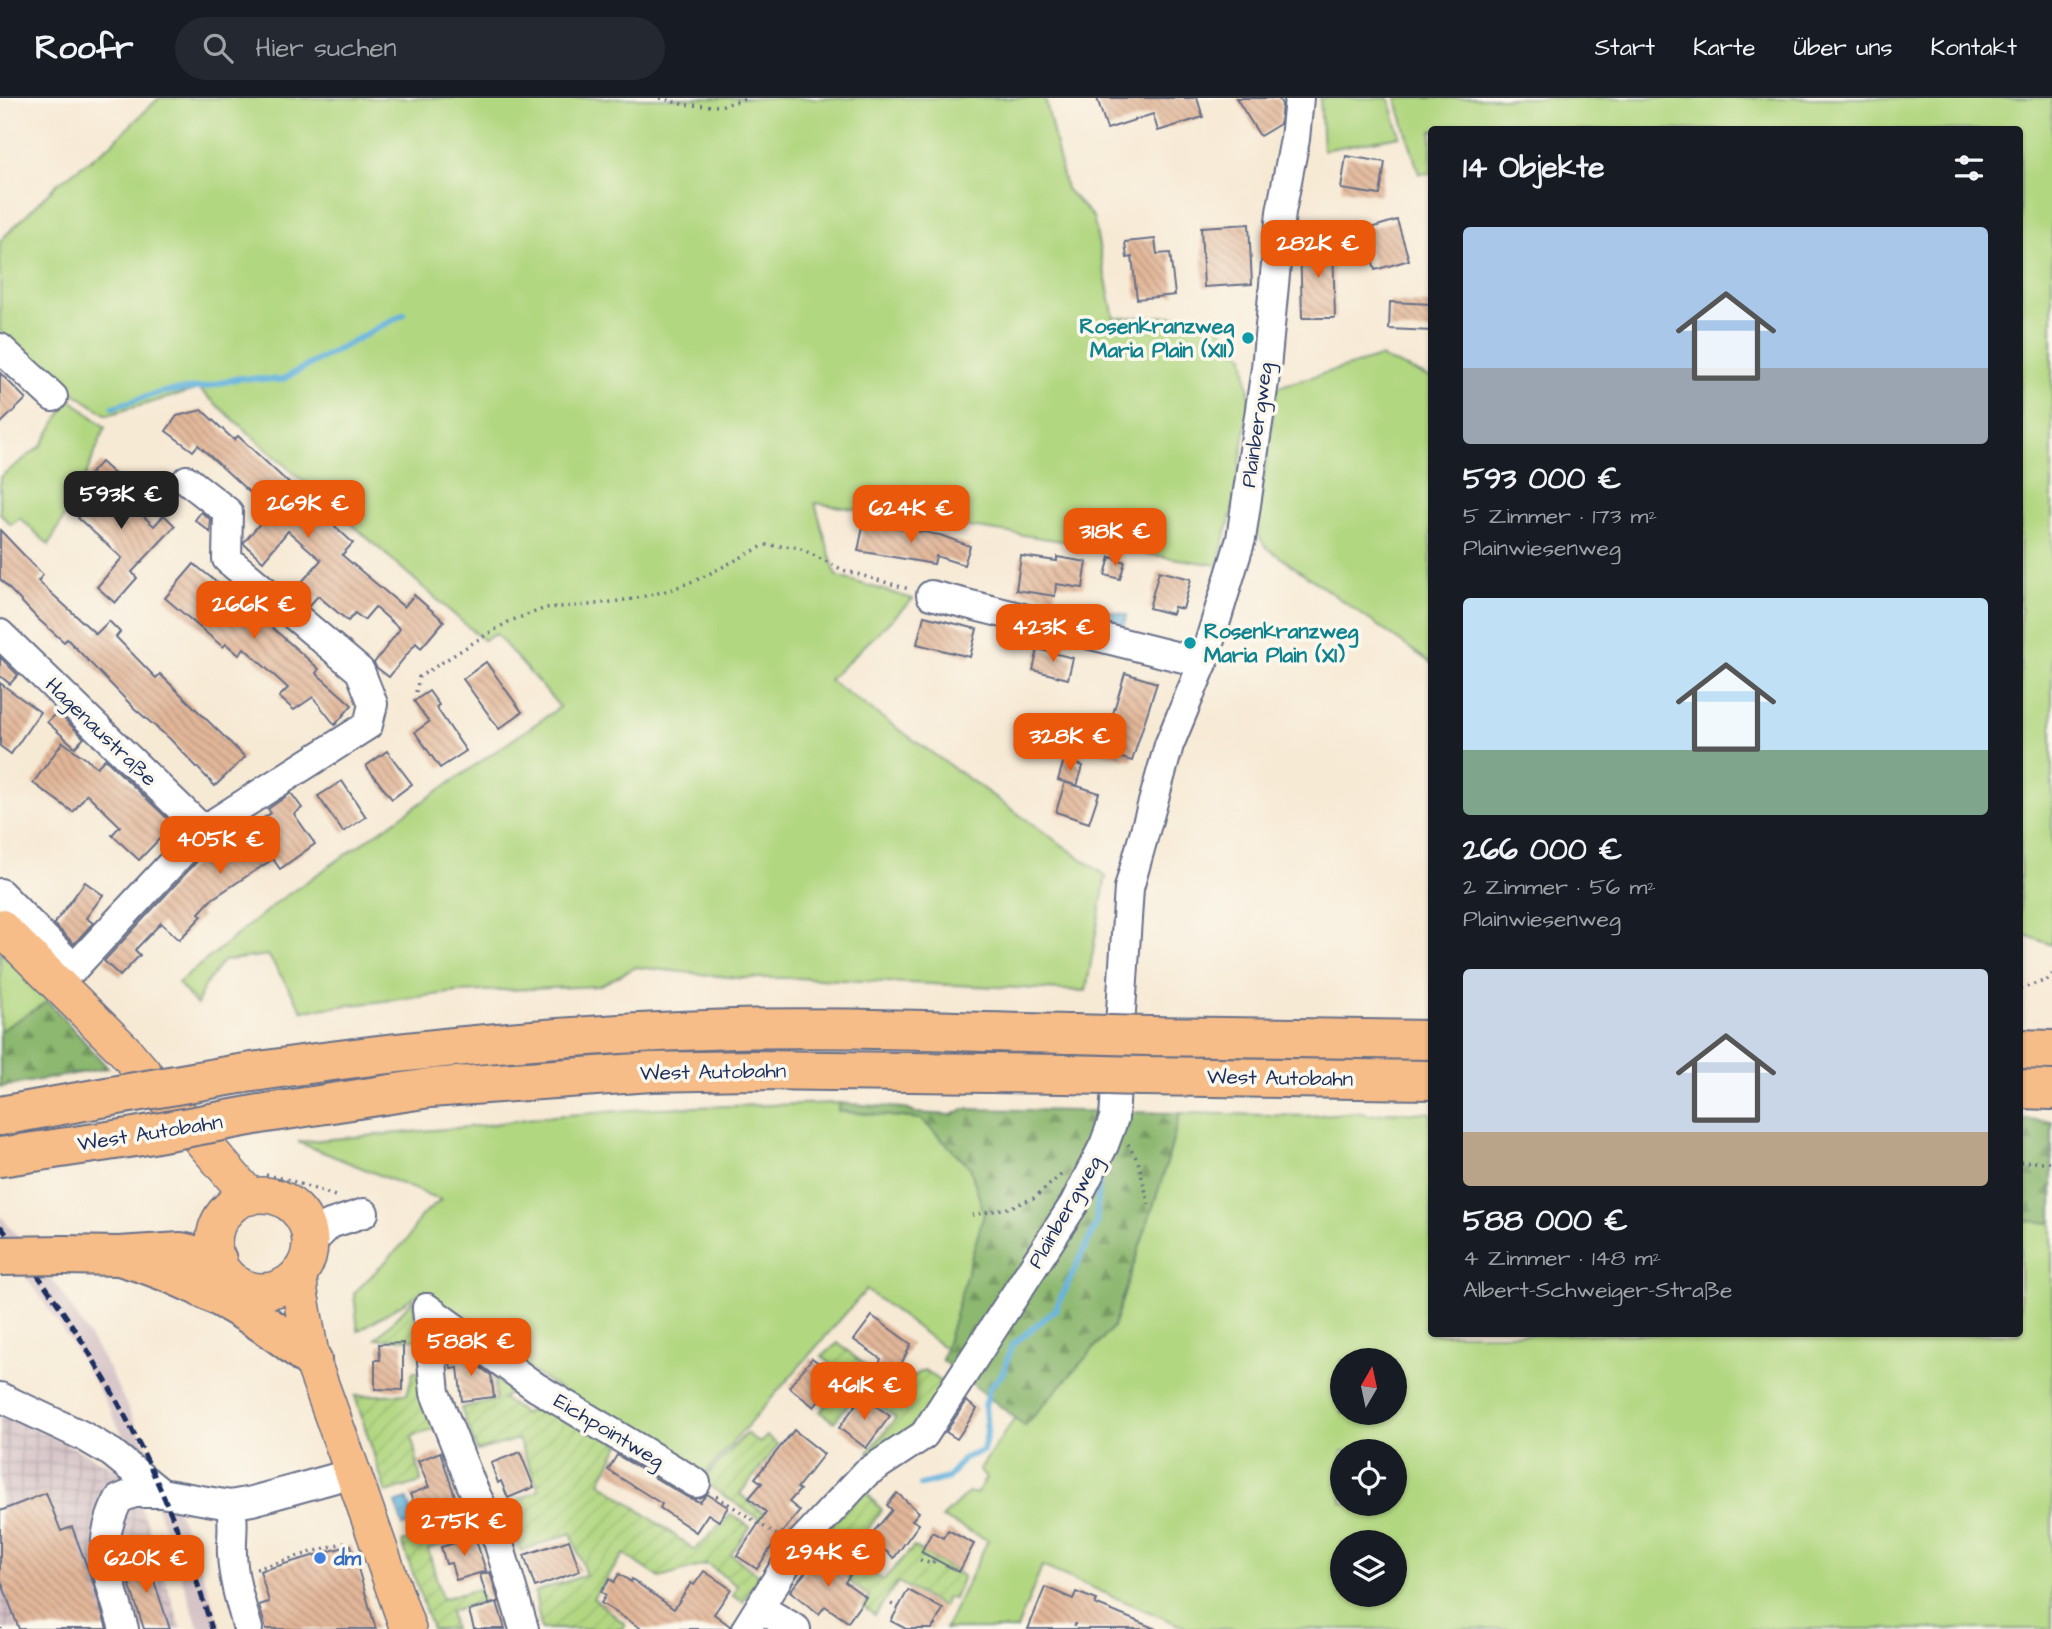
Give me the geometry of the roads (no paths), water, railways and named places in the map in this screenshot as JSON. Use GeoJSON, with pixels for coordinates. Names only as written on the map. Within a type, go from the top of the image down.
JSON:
{"type":"FeatureCollection","features":[{"type":"Feature","properties":{"kind":"highway","name":"West Autobahn"},"geometry":{"type":"LineString","coordinates":[[0,1115],[233,1075],[422,1050],[626,1033],[749,1029],[1428,1040]]}},
{"type":"Feature","properties":{"kind":"highway"},"geometry":{"type":"LineString","coordinates":[[2023,1049],[2052,1050]]}},
{"type":"Feature","properties":{"kind":"highway","name":"West Autobahn"},"geometry":{"type":"LineString","coordinates":[[0,1157],[430,1088],[651,1072],[763,1070],[1428,1080]]}},
{"type":"Feature","properties":{"kind":"highway"},"geometry":{"type":"LineString","coordinates":[[2023,1089],[2052,1090]]}},
{"type":"Feature","properties":{"kind":"highway"},"geometry":{"type":"LineString","coordinates":[[0,1256],[119,1256],[181,1252],[217,1260]]}},
{"type":"Feature","properties":{"kind":"highway"},"geometry":{"type":"LineString","coordinates":[[119,1256],[152,1265],[197,1285],[283,1336],[312,1360]]}},
{"type":"Feature","properties":{"kind":"main road"},"geometry":{"type":"LineString","coordinates":[[0,927],[124,1050],[214,1154],[223,1196],[237,1205]]}},
{"type":"Feature","properties":{"kind":"main road"},"geometry":{"type":"LineString","coordinates":[[304,1259],[294,1279],[281,1288],[251,1291],[228,1278],[217,1260],[213,1242],[215,1230],[237,1205],[265,1195],[279,1198],[292,1206],[302,1217],[308,1230],[300,1292],[312,1360],[408,1629]]}},
{"type":"Feature","properties":{"kind":"main road"},"geometry":{"type":"LineString","coordinates":[[267,1291],[312,1360]]}},
{"type":"Feature","properties":{"kind":"street","name":"Plainbergweg"},"geometry":{"type":"LineString","coordinates":[[753,1618],[797,1547],[866,1473],[924,1435],[1074,1204],[1104,1145],[1114,1118],[1129,888],[1169,745],[1203,663],[1241,539],[1266,368],[1281,212],[1295,139],[1299,98]]}},
{"type":"Feature","properties":{"kind":"street"},"geometry":{"type":"LineString","coordinates":[[0,348],[53,397]]}},
{"type":"Feature","properties":{"kind":"street"},"geometry":{"type":"LineString","coordinates":[[0,893],[74,968],[203,830],[368,725],[373,704],[360,671],[227,559],[228,512],[187,480]]}},
{"type":"Feature","properties":{"kind":"street"},"geometry":{"type":"LineString","coordinates":[[931,596],[1203,663]]}},
{"type":"Feature","properties":{"kind":"street","name":"Hagenaustraße"},"geometry":{"type":"LineString","coordinates":[[0,634],[203,830]]}},
{"type":"Feature","properties":{"kind":"street"},"geometry":{"type":"LineString","coordinates":[[304,1259],[330,1224],[364,1213]]}},
{"type":"Feature","properties":{"kind":"street","name":"Eichpointweg"},"geometry":{"type":"LineString","coordinates":[[524,1629],[498,1541],[471,1484],[435,1393],[427,1308],[536,1387],[696,1483]]}},
{"type":"Feature","properties":{"kind":"street"},"geometry":{"type":"LineString","coordinates":[[0,1397],[83,1436],[112,1453],[161,1493]]}},
{"type":"Feature","properties":{"kind":"street"},"geometry":{"type":"LineString","coordinates":[[124,1629],[105,1563],[109,1517],[119,1499],[134,1493],[161,1493],[230,1505],[353,1472]]}},
{"type":"Feature","properties":{"kind":"street"},"geometry":{"type":"LineString","coordinates":[[230,1505],[233,1516],[234,1576],[248,1629]]}},
{"type":"Feature","properties":{"kind":"street"},"geometry":{"type":"LineString","coordinates":[[753,1618],[796,1629]]}},
{"type":"Feature","properties":{"kind":"water"},"geometry":{"type":"Polygon","coordinates":[[[1097,608],[1127,615],[1123,628],[1094,621],[1097,608]]]}},
{"type":"Feature","properties":{"kind":"water"},"geometry":{"type":"Polygon","coordinates":[[[407,1499],[415,1522],[403,1526],[395,1503],[407,1499]]]}},
{"type":"Feature","properties":{"kind":"waterway"},"geometry":{"type":"LineString","coordinates":[[113,407],[162,392],[206,387],[239,378],[281,380],[404,314]]}},
{"type":"Feature","properties":{"kind":"waterway"},"geometry":{"type":"LineString","coordinates":[[921,1485],[948,1478],[964,1458],[983,1451],[987,1433],[985,1406],[990,1387],[1003,1373],[1012,1345],[1055,1310],[1096,1225],[1099,1179]]}},
{"type":"Feature","properties":{"kind":"railway"},"geometry":{"type":"LineString","coordinates":[[0,1226],[67,1318],[125,1417],[174,1521],[212,1629]]}},
{"type":"Feature","properties":{"kind":"place","name":"Rosenkranzweg Maria Plain (XII)"},"geometry":{"type":"Point","coordinates":[1248,338]}},
{"type":"Feature","properties":{"kind":"place","name":"Rosenkranzweg Maria Plain (XI)"},"geometry":{"type":"Point","coordinates":[1190,643]}},
{"type":"Feature","properties":{"kind":"place","name":"dm"},"geometry":{"type":"Point","coordinates":[320,1558]}}]}
